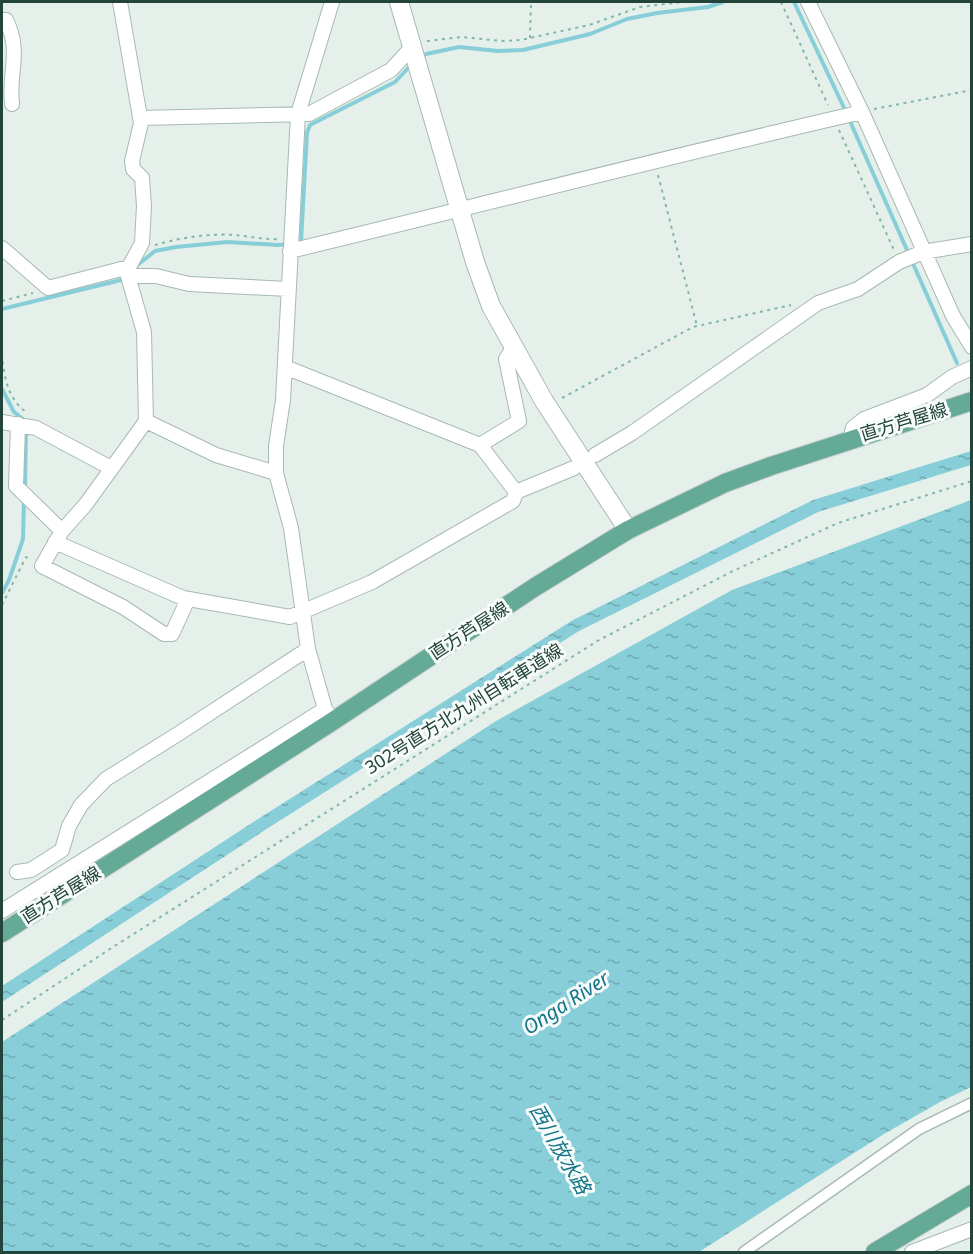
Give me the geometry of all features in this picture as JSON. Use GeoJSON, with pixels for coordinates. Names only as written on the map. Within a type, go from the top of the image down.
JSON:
{"type":"FeatureCollection","features":[{"type":"Feature","properties":{"kind":"main road","name":"直方芦屋線"},"geometry":{"type":"LineString","coordinates":[[2,933],[329,715],[627,530],[725,483],[850,439],[972,401]]}},
{"type":"Feature","properties":{"kind":"main road"},"geometry":{"type":"LineString","coordinates":[[875,1252],[972,1194]]}},
{"type":"Feature","properties":{"kind":"street"},"geometry":{"type":"LineString","coordinates":[[120,2],[141,118],[132,161],[133,169],[141,178],[144,206],[142,243],[129,272],[144,332],[146,421],[86,504],[58,537],[42,566],[123,607],[164,634],[172,634],[188,599]]}},
{"type":"Feature","properties":{"kind":"street"},"geometry":{"type":"LineString","coordinates":[[2,911],[63,872],[329,715],[308,649],[291,528],[276,472],[276,446],[283,400],[298,114],[332,2]]}},
{"type":"Feature","properties":{"kind":"street"},"geometry":{"type":"LineString","coordinates":[[399,2],[475,262],[491,306],[544,401],[627,530]]}},
{"type":"Feature","properties":{"kind":"street"},"geometry":{"type":"LineString","coordinates":[[808,2],[862,112],[953,316],[972,347]]}},
{"type":"Feature","properties":{"kind":"street"},"geometry":{"type":"LineString","coordinates":[[2,20],[6,20],[13,33],[15,53],[12,104]]}},
{"type":"Feature","properties":{"kind":"street"},"geometry":{"type":"LineString","coordinates":[[141,118],[309,114],[391,70],[413,46]]}},
{"type":"Feature","properties":{"kind":"street"},"geometry":{"type":"LineString","coordinates":[[291,244],[516,197],[862,112]]}},
{"type":"Feature","properties":{"kind":"street"},"geometry":{"type":"LineString","coordinates":[[595,455],[632,433],[818,303],[858,289],[900,262],[924,252],[972,244]]}},
{"type":"Feature","properties":{"kind":"street"},"geometry":{"type":"LineString","coordinates":[[2,248],[48,288],[129,272],[189,284],[288,289]]}},
{"type":"Feature","properties":{"kind":"street"},"geometry":{"type":"LineString","coordinates":[[480,445],[519,422],[506,359],[513,348]]}},
{"type":"Feature","properties":{"kind":"street"},"geometry":{"type":"LineString","coordinates":[[285,368],[480,445],[516,492]]}},
{"type":"Feature","properties":{"kind":"street"},"geometry":{"type":"LineString","coordinates":[[850,439],[852,428],[864,419],[927,395],[952,377],[972,368]]}},
{"type":"Feature","properties":{"kind":"street"},"geometry":{"type":"LineString","coordinates":[[146,421],[216,455],[276,472]]}},
{"type":"Feature","properties":{"kind":"street"},"geometry":{"type":"LineString","coordinates":[[2,422],[36,428],[111,468]]}},
{"type":"Feature","properties":{"kind":"street"},"geometry":{"type":"LineString","coordinates":[[24,426],[16,486],[58,537],[188,599],[290,617],[382,576],[513,501],[516,492],[574,468]]}},
{"type":"Feature","properties":{"kind":"street"},"geometry":{"type":"LineString","coordinates":[[63,872],[62,849],[69,826],[81,805],[106,779],[308,649]]}},
{"type":"Feature","properties":{"kind":"street"},"geometry":{"type":"LineString","coordinates":[[17,872],[30,870],[62,849]]}},
{"type":"Feature","properties":{"kind":"street"},"geometry":{"type":"LineString","coordinates":[[744,1252],[919,1129],[972,1103]]}},
{"type":"Feature","properties":{"kind":"street"},"geometry":{"type":"LineString","coordinates":[[912,1252],[972,1229]]}},
{"type":"Feature","properties":{"kind":"path"},"geometry":{"type":"LineString","coordinates":[[530,38],[531,2]]}},
{"type":"Feature","properties":{"kind":"path"},"geometry":{"type":"LineString","coordinates":[[413,46],[422,42],[462,37],[503,41],[530,38],[589,26],[640,7],[682,2]]}},
{"type":"Feature","properties":{"kind":"path"},"geometry":{"type":"LineString","coordinates":[[781,2],[900,262]]}},
{"type":"Feature","properties":{"kind":"path"},"geometry":{"type":"LineString","coordinates":[[862,112],[972,90]]}},
{"type":"Feature","properties":{"kind":"path"},"geometry":{"type":"LineString","coordinates":[[655,161],[697,326]]}},
{"type":"Feature","properties":{"kind":"path"},"geometry":{"type":"LineString","coordinates":[[139,250],[188,238],[234,235],[291,244]]}},
{"type":"Feature","properties":{"kind":"path"},"geometry":{"type":"LineString","coordinates":[[2,301],[48,288]]}},
{"type":"Feature","properties":{"kind":"path"},"geometry":{"type":"LineString","coordinates":[[562,398],[697,326],[794,304]]}},
{"type":"Feature","properties":{"kind":"path"},"geometry":{"type":"LineString","coordinates":[[2,354],[4,380],[8,390],[19,407],[32,417],[24,426]]}},
{"type":"Feature","properties":{"kind":"path","name":"302号直方北九州自転車道線"},"geometry":{"type":"LineString","coordinates":[[2,1020],[113,947],[599,639],[733,571],[838,523],[972,481]]}},
{"type":"Feature","properties":{"kind":"path"},"geometry":{"type":"LineString","coordinates":[[2,605],[26,557],[42,566]]}},
{"type":"Feature","properties":{"kind":"water"},"geometry":{"type":"Polygon","coordinates":[[[971,451],[971,465],[818,512],[579,631],[265,830],[2,1002],[2,986],[258,819],[573,620],[813,500],[971,451]]]}},
{"type":"Feature","properties":{"kind":"water"},"geometry":{"type":"Polygon","coordinates":[[[971,500],[971,1087],[884,1134],[699,1252],[2,1252],[2,1042],[496,721],[732,590],[971,500]]]}},
{"type":"Feature","properties":{"kind":"waterway"},"geometry":{"type":"LineString","coordinates":[[422,57],[426,54],[459,47],[498,51],[523,50],[590,34],[627,19],[708,7],[723,2]]}},
{"type":"Feature","properties":{"kind":"waterway"},"geometry":{"type":"LineString","coordinates":[[794,2],[846,112]]}},
{"type":"Feature","properties":{"kind":"waterway"},"geometry":{"type":"LineString","coordinates":[[299,242],[301,242],[307,133],[310,125],[395,82],[411,65]]}},
{"type":"Feature","properties":{"kind":"waterway"},"geometry":{"type":"LineString","coordinates":[[849,119],[957,363]]}},
{"type":"Feature","properties":{"kind":"waterway"},"geometry":{"type":"LineString","coordinates":[[135,267],[155,251],[176,247],[227,242],[289,244]]}},
{"type":"Feature","properties":{"kind":"waterway"},"geometry":{"type":"LineString","coordinates":[[2,309],[121,280],[125,276]]}},
{"type":"Feature","properties":{"kind":"waterway"},"geometry":{"type":"LineString","coordinates":[[2,389],[14,412],[24,420]]}},
{"type":"Feature","properties":{"kind":"waterway"},"geometry":{"type":"LineString","coordinates":[[25,489],[26,430]]}},
{"type":"Feature","properties":{"kind":"waterway"},"geometry":{"type":"LineString","coordinates":[[2,593],[9,580],[23,539],[24,499]]}},
{"type":"Feature","properties":{"kind":"water label","name":"Onga River"},"geometry":{"type":"Point","coordinates":[566,1003]}},
{"type":"Feature","properties":{"kind":"water label","name":"西川放水路"},"geometry":{"type":"Point","coordinates":[560,1149]}}]}
